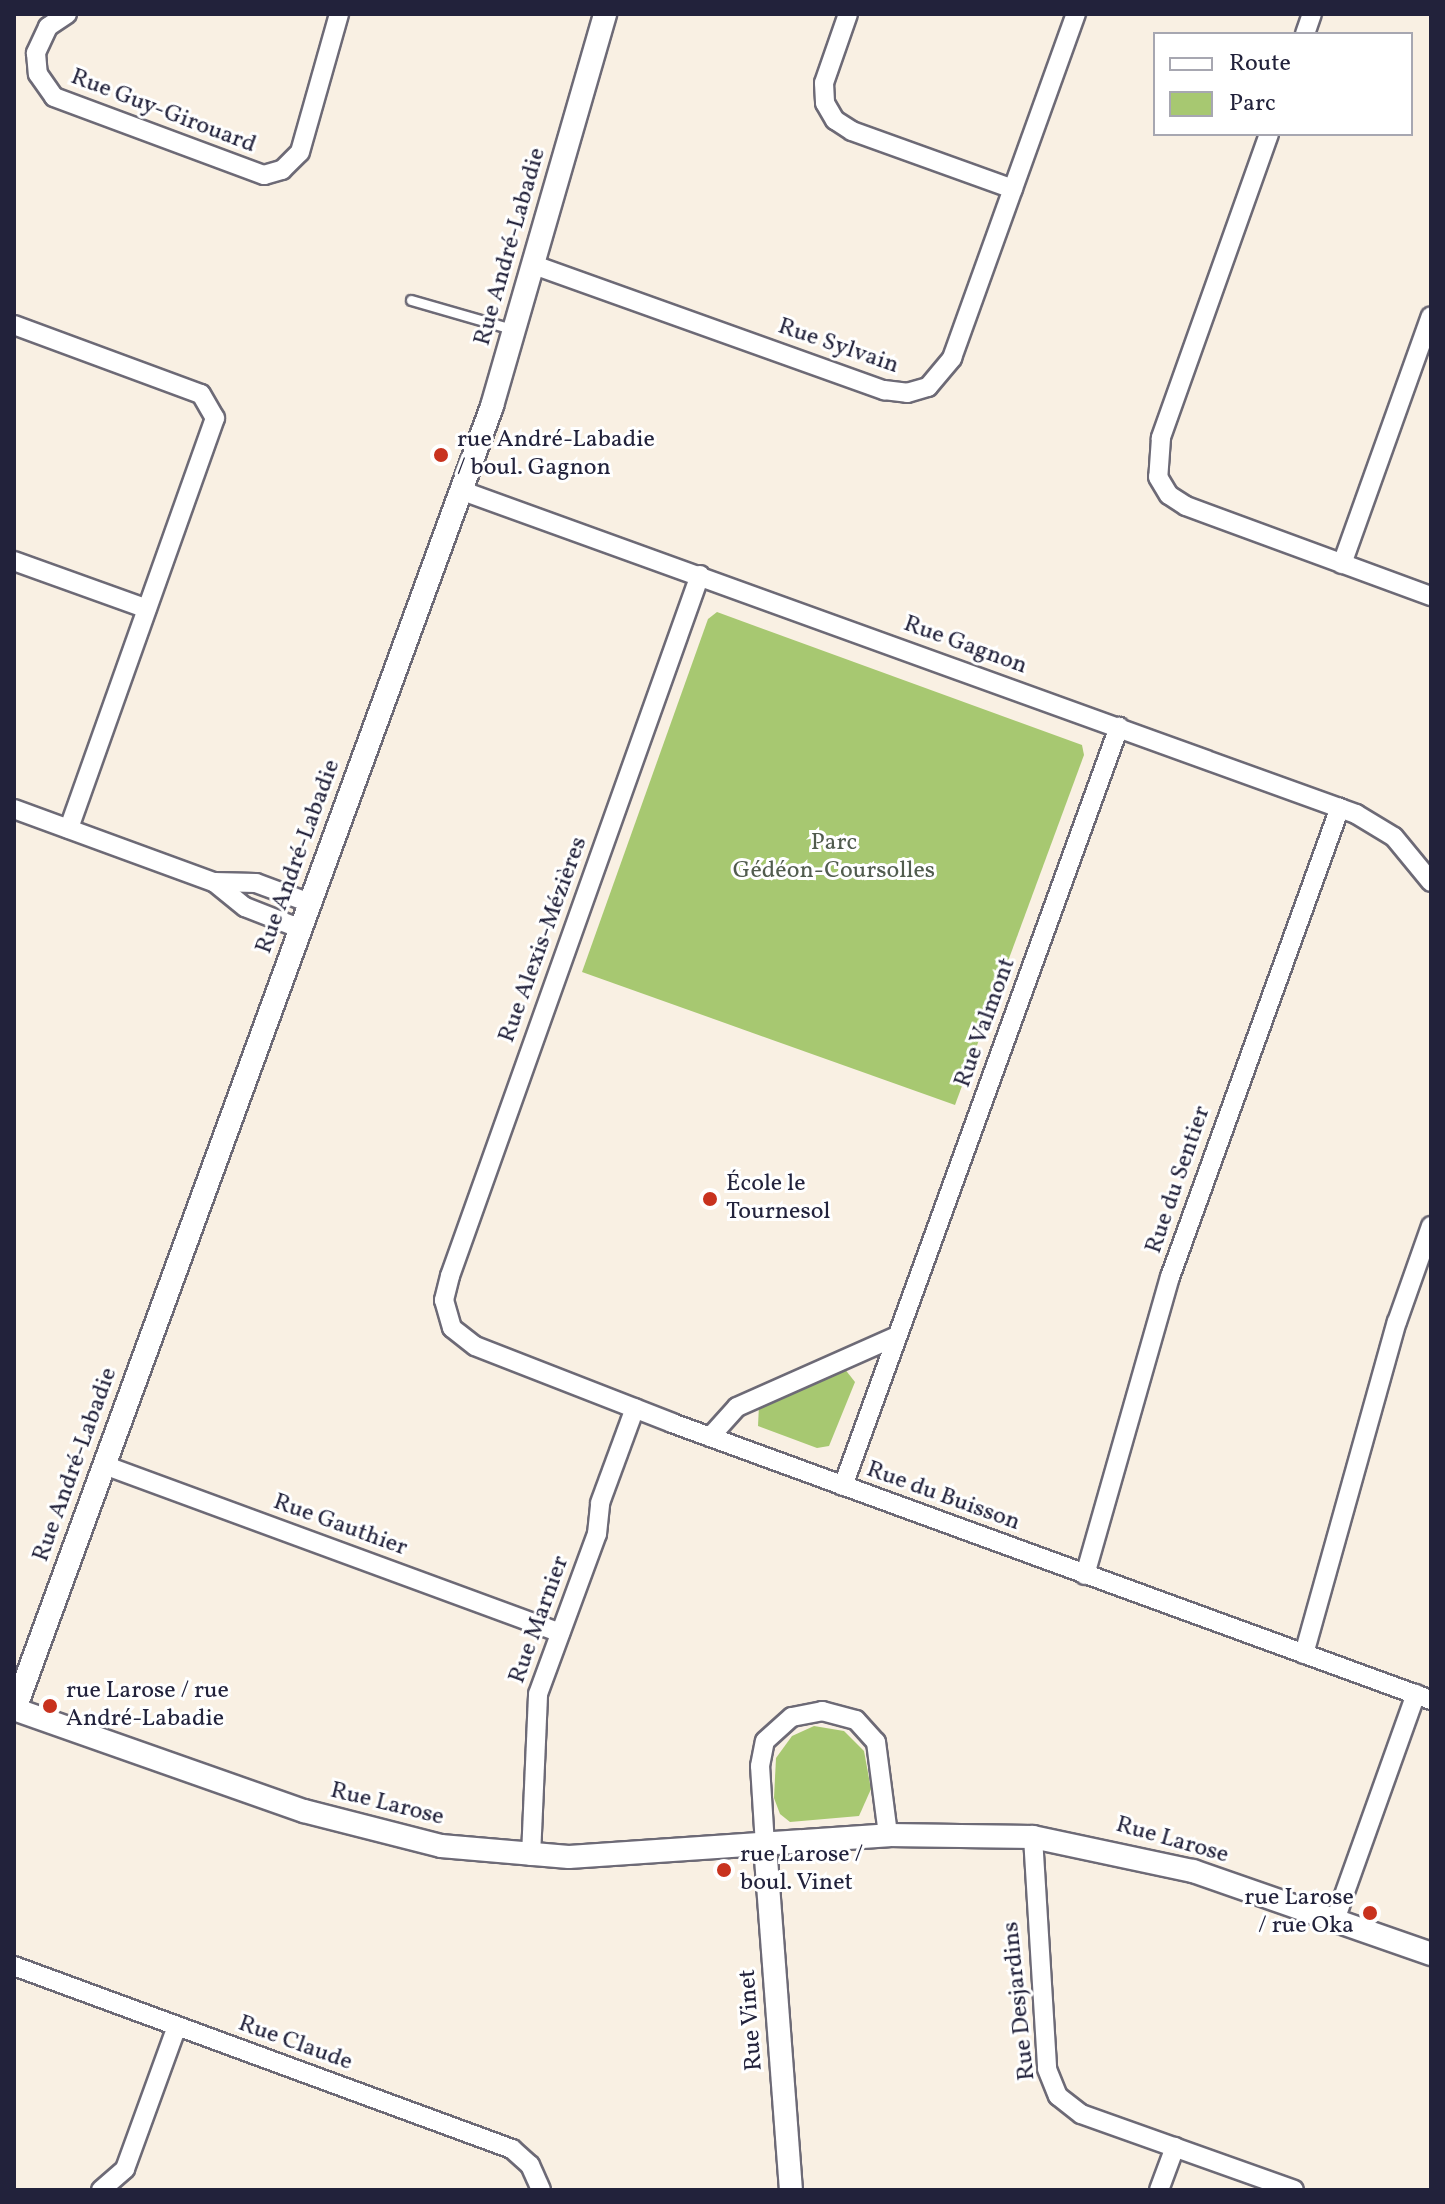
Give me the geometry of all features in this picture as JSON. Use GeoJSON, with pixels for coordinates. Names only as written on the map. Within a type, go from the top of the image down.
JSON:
{"type":"FeatureCollection","features":[{"type":"Feature","properties":{"kind":"street","name":"Rue Guy-Girouard"},"geometry":{"type":"LineString","coordinates":[[67,14],[48,27],[36,53],[40,80],[54,97],[264,175],[288,167],[300,152],[339,14]]}},
{"type":"Feature","properties":{"kind":"street","name":"Rue André-Labadie"},"geometry":{"type":"LineString","coordinates":[[14,1709],[460,490],[515,330],[605,14]]}},
{"type":"Feature","properties":{"kind":"street"},"geometry":{"type":"LineString","coordinates":[[848,14],[824,83],[825,103],[835,120],[852,131],[1013,189]]}},
{"type":"Feature","properties":{"kind":"street","name":"Rue Sylvain"},"geometry":{"type":"LineString","coordinates":[[534,265],[884,390],[914,392],[934,382],[949,365],[1076,14]]}},
{"type":"Feature","properties":{"kind":"street"},"geometry":{"type":"LineString","coordinates":[[1268,136],[1161,438],[1156,464],[1161,483],[1186,506],[1431,596]]}},
{"type":"Feature","properties":{"kind":"street"},"geometry":{"type":"LineString","coordinates":[[1342,564],[1431,316]]}},
{"type":"Feature","properties":{"kind":"street"},"geometry":{"type":"LineString","coordinates":[[14,325],[190,389],[212,407],[213,429],[69,829]]}},
{"type":"Feature","properties":{"kind":"street","name":"Rue Gagnon"},"geometry":{"type":"LineString","coordinates":[[460,490],[1340,808],[1394,837],[1430,877]]}},
{"type":"Feature","properties":{"kind":"street"},"geometry":{"type":"LineString","coordinates":[[14,561],[147,609]]}},
{"type":"Feature","properties":{"kind":"street","name":"Rue Alexis-Mézières"},"geometry":{"type":"LineString","coordinates":[[449,1322],[445,1293],[454,1262],[700,575]]}},
{"type":"Feature","properties":{"kind":"street","name":"Rue Valmont"},"geometry":{"type":"LineString","coordinates":[[843,1486],[1119,727]]}},
{"type":"Feature","properties":{"kind":"street","name":"Rue du Sentier"},"geometry":{"type":"LineString","coordinates":[[1085,1575],[1170,1277],[1340,808]]}},
{"type":"Feature","properties":{"kind":"street"},"geometry":{"type":"LineString","coordinates":[[14,809],[214,882],[256,883],[310,903]]}},
{"type":"Feature","properties":{"kind":"street"},"geometry":{"type":"LineString","coordinates":[[214,882],[245,907],[301,929]]}},
{"type":"Feature","properties":{"kind":"street"},"geometry":{"type":"LineString","coordinates":[[1304,1654],[1397,1322],[1431,1226]]}},
{"type":"Feature","properties":{"kind":"street","name":"Rue du Buisson"},"geometry":{"type":"LineString","coordinates":[[449,1322],[475,1346],[710,1437],[1424,1697]]}},
{"type":"Feature","properties":{"kind":"street"},"geometry":{"type":"LineString","coordinates":[[710,1437],[737,1407],[897,1336]]}},
{"type":"Feature","properties":{"kind":"street","name":"Rue Marnier"},"geometry":{"type":"LineString","coordinates":[[531,1856],[534,1717],[560,1633],[597,1534],[600,1503],[635,1408]]}},
{"type":"Feature","properties":{"kind":"street","name":"Rue Gauthier"},"geometry":{"type":"LineString","coordinates":[[104,1465],[560,1633]]}},
{"type":"Feature","properties":{"kind":"street"},"geometry":{"type":"LineString","coordinates":[[1335,1920],[1424,1697]]}},
{"type":"Feature","properties":{"kind":"street","name":"Rue Larose"},"geometry":{"type":"LineString","coordinates":[[14,1709],[361,1828],[451,1848],[531,1856],[765,1845],[888,1835],[1033,1837],[1129,1854],[1431,1954]]}},
{"type":"Feature","properties":{"kind":"street"},"geometry":{"type":"LineString","coordinates":[[765,1845],[760,1766],[765,1741],[792,1717],[822,1711],[856,1720],[876,1742],[888,1835]]}},
{"type":"Feature","properties":{"kind":"street","name":"Rue Desjardins"},"geometry":{"type":"LineString","coordinates":[[1033,1837],[1047,2069],[1054,2090],[1081,2114],[1294,2190]]}},
{"type":"Feature","properties":{"kind":"street","name":"Rue Vinet"},"geometry":{"type":"LineString","coordinates":[[765,1845],[791,2190]]}},
{"type":"Feature","properties":{"kind":"street","name":"Rue Claude"},"geometry":{"type":"LineString","coordinates":[[14,1966],[512,2149],[530,2165],[541,2190]]}},
{"type":"Feature","properties":{"kind":"street"},"geometry":{"type":"LineString","coordinates":[[101,2190],[125,2169],[177,2026]]}},
{"type":"Feature","properties":{"kind":"street"},"geometry":{"type":"LineString","coordinates":[[1159,2190],[1175,2147]]}},
{"type":"Feature","properties":{"kind":"lane"},"geometry":{"type":"LineString","coordinates":[[411,300],[515,330]]}},
{"type":"Feature","properties":{"kind":"green space","name":"Parc Gédéon-Coursolles"},"geometry":{"type":"Polygon","coordinates":[[[717,612],[1082,745],[1084,755],[955,1105],[582,972],[708,619],[717,612]]]}},
{"type":"Feature","properties":{"kind":"green space"},"geometry":{"type":"Polygon","coordinates":[[[844,1368],[855,1382],[829,1446],[817,1448],[758,1426],[759,1405],[844,1368]]]}},
{"type":"Feature","properties":{"kind":"green space"},"geometry":{"type":"Polygon","coordinates":[[[814,1726],[844,1731],[864,1751],[871,1789],[859,1816],[790,1822],[780,1814],[774,1798],[776,1758],[792,1736],[814,1726]]]}},
{"type":"Feature","properties":{"kind":"place","name":"rue André-Labadie / boul. Gagnon"},"geometry":{"type":"Point","coordinates":[441,455]}},
{"type":"Feature","properties":{"kind":"place","name":"École le Tournesol"},"geometry":{"type":"Point","coordinates":[710,1199]}},
{"type":"Feature","properties":{"kind":"place","name":"rue Larose / rue André-Labadie"},"geometry":{"type":"Point","coordinates":[50,1706]}},
{"type":"Feature","properties":{"kind":"place","name":"rue Larose / boul. Vinet"},"geometry":{"type":"Point","coordinates":[724,1870]}},
{"type":"Feature","properties":{"kind":"place","name":"rue Larose / rue Oka"},"geometry":{"type":"Point","coordinates":[1370,1913]}}]}
